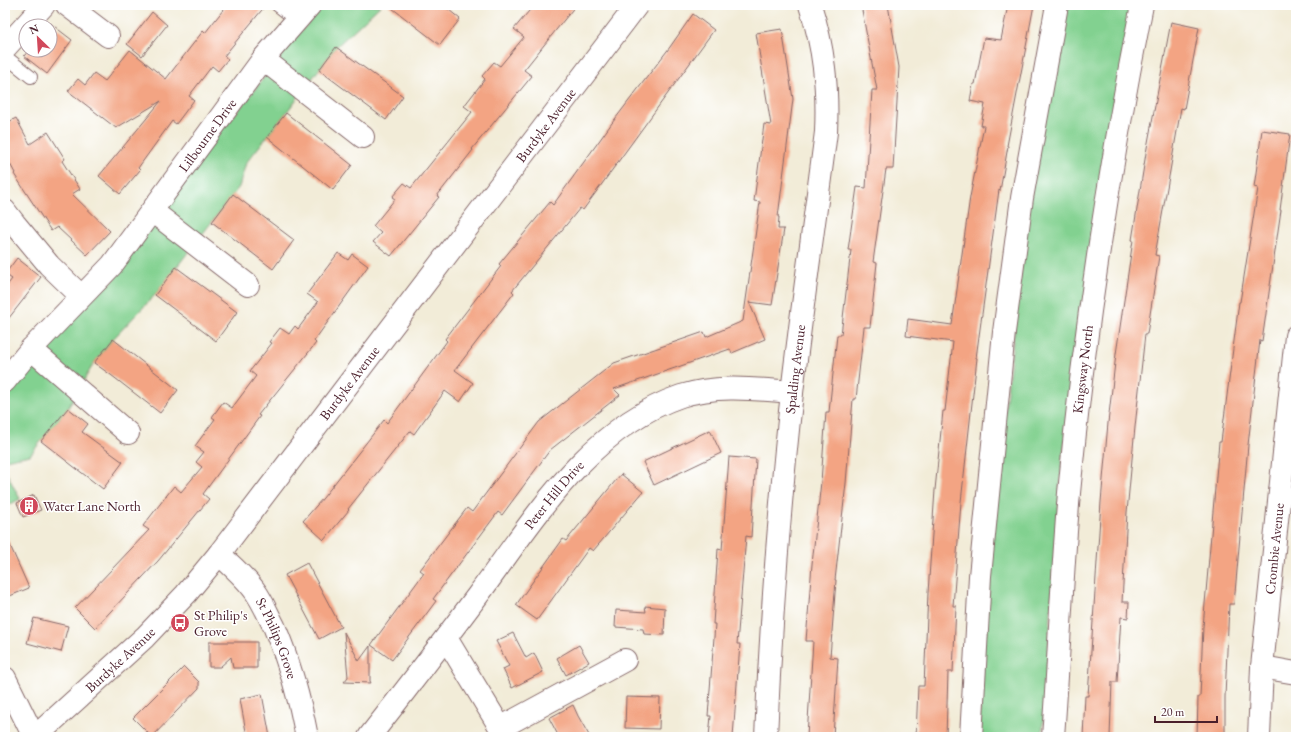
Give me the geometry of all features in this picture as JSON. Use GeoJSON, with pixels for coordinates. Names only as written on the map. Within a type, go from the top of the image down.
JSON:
{"type":"FeatureCollection","features":[{"type":"Feature","properties":{"kind":"street"},"geometry":{"type":"LineString","coordinates":[[5,48],[44,5]]}},
{"type":"Feature","properties":{"kind":"street"},"geometry":{"type":"LineString","coordinates":[[67,5],[108,36]]}},
{"type":"Feature","properties":{"kind":"street","name":"Burdyke Avenue"},"geometry":{"type":"LineString","coordinates":[[35,737],[145,636],[186,594],[219,554],[637,5]]}},
{"type":"Feature","properties":{"kind":"street","name":"Spalding Avenue"},"geometry":{"type":"LineString","coordinates":[[766,737],[769,666],[779,530],[792,392],[826,132],[827,100],[824,63],[817,27],[810,5]]}},
{"type":"Feature","properties":{"kind":"street"},"geometry":{"type":"LineString","coordinates":[[971,737],[980,576],[1004,332],[1022,198],[1057,5]]}},
{"type":"Feature","properties":{"kind":"street","name":"Kingsway North"},"geometry":{"type":"LineString","coordinates":[[1053,737],[1069,493],[1091,296],[1116,142],[1142,5]]}},
{"type":"Feature","properties":{"kind":"street","name":"Lilbourne Drive"},"geometry":{"type":"LineString","coordinates":[[5,381],[31,349],[112,265],[263,59],[303,12]]}},
{"type":"Feature","properties":{"kind":"street"},"geometry":{"type":"LineString","coordinates":[[263,59],[363,137]]}},
{"type":"Feature","properties":{"kind":"street"},"geometry":{"type":"LineString","coordinates":[[152,211],[248,285]]}},
{"type":"Feature","properties":{"kind":"street"},"geometry":{"type":"LineString","coordinates":[[8,223],[81,296]]}},
{"type":"Feature","properties":{"kind":"street","name":"Crombie Avenue"},"geometry":{"type":"LineString","coordinates":[[1259,737],[1262,666],[1294,369],[1296,336]]}},
{"type":"Feature","properties":{"kind":"street"},"geometry":{"type":"LineString","coordinates":[[31,349],[128,433]]}},
{"type":"Feature","properties":{"kind":"street","name":"Peter Hill Drive"},"geometry":{"type":"LineString","coordinates":[[370,737],[556,490],[583,460],[618,430],[637,417],[681,396],[709,389],[734,388],[792,392]]}},
{"type":"Feature","properties":{"kind":"street","name":"St Philips Grove"},"geometry":{"type":"LineString","coordinates":[[219,554],[247,581],[256,592],[267,611],[281,642],[307,737]]}},
{"type":"Feature","properties":{"kind":"street"},"geometry":{"type":"LineString","coordinates":[[446,638],[503,732],[625,660]]}},
{"type":"Feature","properties":{"kind":"street"},"geometry":{"type":"LineString","coordinates":[[1262,666],[1296,673]]}},
{"type":"Feature","properties":{"kind":"street"},"geometry":{"type":"LineString","coordinates":[[5,678],[35,737]]}},
{"type":"Feature","properties":{"kind":"lane"},"geometry":{"type":"LineString","coordinates":[[277,5],[303,12]]}},
{"type":"Feature","properties":{"kind":"lane"},"geometry":{"type":"LineString","coordinates":[[5,56],[31,77]]}},
{"type":"Feature","properties":{"kind":"green space"},"geometry":{"type":"Polygon","coordinates":[[[324,5],[381,5],[336,47],[246,163],[239,187],[155,295],[113,339],[94,363],[68,408],[30,455],[5,460],[5,396],[22,373],[95,296],[113,281],[203,153],[289,45],[324,5]]]}},
{"type":"Feature","properties":{"kind":"green space"},"geometry":{"type":"Polygon","coordinates":[[[1067,5],[1134,5],[1062,460],[1042,737],[979,737],[987,564],[1032,178],[1067,5]]]}},
{"type":"Feature","properties":{"kind":"green space"},"geometry":{"type":"Polygon","coordinates":[[[5,470],[20,499],[5,507],[5,470]]]}},
{"type":"Feature","properties":{"kind":"building"},"geometry":{"type":"Polygon","coordinates":[[[227,5],[266,5],[224,56],[228,59],[218,71],[212,66],[189,96],[194,100],[176,124],[172,121],[138,168],[140,170],[120,194],[99,176],[161,101],[116,128],[68,91],[78,79],[85,85],[94,73],[105,81],[130,50],[166,79],[203,31],[205,33],[227,5]]]}},
{"type":"Feature","properties":{"kind":"building"},"geometry":{"type":"Polygon","coordinates":[[[388,5],[443,5],[460,19],[440,45],[388,5]]]}},
{"type":"Feature","properties":{"kind":"building"},"geometry":{"type":"Polygon","coordinates":[[[534,5],[576,5],[524,70],[532,76],[472,149],[473,150],[437,196],[439,197],[391,256],[373,242],[381,233],[373,226],[395,199],[392,197],[404,183],[411,188],[472,112],[464,106],[485,79],[482,76],[494,62],[500,66],[524,37],[514,29],[534,5]]]}},
{"type":"Feature","properties":{"kind":"building"},"geometry":{"type":"Polygon","coordinates":[[[861,5],[888,5],[899,67],[893,169],[886,169],[873,262],[877,263],[870,327],[864,327],[856,399],[853,399],[846,483],[835,580],[830,657],[838,658],[833,737],[807,737],[813,641],[806,641],[826,412],[829,412],[837,335],[841,335],[851,250],[848,250],[857,187],[866,188],[872,90],[877,90],[861,5]]]}},
{"type":"Feature","properties":{"kind":"building"},"geometry":{"type":"Polygon","coordinates":[[[1008,5],[1034,5],[1007,146],[1000,191],[999,190],[976,358],[961,502],[953,606],[956,606],[953,672],[948,672],[946,737],[916,737],[918,686],[924,686],[928,593],[935,490],[943,411],[945,411],[953,342],[906,336],[908,319],[952,325],[970,197],[984,126],[981,126],[985,104],[970,101],[984,38],[1001,40],[1008,5]]]}},
{"type":"Feature","properties":{"kind":"building"},"geometry":{"type":"Polygon","coordinates":[[[152,12],[167,25],[142,56],[127,44],[152,12]]]}},
{"type":"Feature","properties":{"kind":"building"},"geometry":{"type":"Polygon","coordinates":[[[693,14],[714,30],[583,210],[580,208],[512,291],[514,293],[455,370],[473,383],[460,402],[445,391],[414,434],[410,431],[324,540],[303,521],[323,498],[384,420],[387,423],[447,341],[445,339],[501,266],[499,264],[550,202],[553,205],[693,14]]]}},
{"type":"Feature","properties":{"kind":"building"},"geometry":{"type":"Polygon","coordinates":[[[1171,22],[1199,28],[1184,109],[1181,108],[1155,255],[1159,256],[1147,334],[1145,334],[1127,512],[1122,602],[1129,602],[1128,618],[1121,617],[1117,682],[1112,682],[1110,737],[1083,737],[1085,696],[1088,696],[1101,502],[1116,354],[1146,153],[1171,22]]]}},
{"type":"Feature","properties":{"kind":"building"},"geometry":{"type":"Polygon","coordinates":[[[58,29],[72,40],[47,74],[27,58],[58,58],[58,29]]]}},
{"type":"Feature","properties":{"kind":"building"},"geometry":{"type":"Polygon","coordinates":[[[782,29],[793,99],[778,217],[778,229],[784,229],[772,305],[749,302],[765,339],[732,353],[730,349],[614,389],[620,395],[550,450],[502,515],[498,512],[433,599],[436,601],[392,660],[371,645],[424,573],[420,570],[467,508],[472,512],[539,422],[614,363],[704,332],[706,337],[743,321],[760,202],[754,201],[764,124],[771,125],[756,33],[782,29]]]}},
{"type":"Feature","properties":{"kind":"building"},"geometry":{"type":"Polygon","coordinates":[[[336,47],[403,96],[386,120],[319,70],[336,47]]]}},
{"type":"Feature","properties":{"kind":"building"},"geometry":{"type":"Polygon","coordinates":[[[286,113],[352,165],[333,190],[267,137],[286,113]]]}},
{"type":"Feature","properties":{"kind":"building"},"geometry":{"type":"Polygon","coordinates":[[[16,118],[30,144],[48,132],[65,159],[62,161],[80,189],[72,194],[110,231],[87,255],[57,227],[51,231],[14,174],[15,173],[5,155],[5,124],[16,118]]]}},
{"type":"Feature","properties":{"kind":"building"},"geometry":{"type":"Polygon","coordinates":[[[1262,130],[1290,134],[1281,210],[1262,341],[1260,340],[1248,445],[1234,604],[1229,604],[1225,697],[1225,737],[1197,737],[1203,627],[1219,442],[1221,442],[1239,302],[1258,188],[1254,187],[1262,130]]]}},
{"type":"Feature","properties":{"kind":"building"},"geometry":{"type":"Polygon","coordinates":[[[233,194],[294,240],[273,269],[212,222],[233,194]]]}},
{"type":"Feature","properties":{"kind":"building"},"geometry":{"type":"Polygon","coordinates":[[[338,253],[348,260],[352,254],[368,266],[314,341],[316,343],[258,415],[260,416],[203,494],[209,499],[158,561],[95,628],[75,608],[149,530],[143,526],[174,486],[181,492],[202,467],[196,462],[204,452],[195,446],[215,419],[212,417],[223,402],[232,408],[256,376],[250,371],[272,343],[269,342],[280,328],[289,334],[295,326],[298,329],[318,302],[307,294],[338,253]]]}},
{"type":"Feature","properties":{"kind":"building"},"geometry":{"type":"Polygon","coordinates":[[[17,258],[41,277],[5,323],[5,288],[12,279],[5,274],[17,258]]]}},
{"type":"Feature","properties":{"kind":"building"},"geometry":{"type":"Polygon","coordinates":[[[176,267],[237,312],[216,341],[155,295],[176,267]]]}},
{"type":"Feature","properties":{"kind":"building"},"geometry":{"type":"Polygon","coordinates":[[[113,339],[178,390],[160,413],[94,363],[113,339]]]}},
{"type":"Feature","properties":{"kind":"building"},"geometry":{"type":"Polygon","coordinates":[[[68,408],[88,424],[82,432],[123,462],[103,489],[41,441],[68,408]]]}},
{"type":"Feature","properties":{"kind":"building"},"geometry":{"type":"Polygon","coordinates":[[[710,430],[721,453],[654,485],[643,462],[710,430]]]}},
{"type":"Feature","properties":{"kind":"building"},"geometry":{"type":"Polygon","coordinates":[[[729,457],[756,459],[751,537],[746,536],[737,644],[740,644],[733,737],[709,737],[711,716],[708,716],[715,624],[713,624],[718,549],[722,550],[729,457]]]}},
{"type":"Feature","properties":{"kind":"building"},"geometry":{"type":"Polygon","coordinates":[[[621,474],[643,492],[593,551],[589,548],[537,620],[516,605],[563,539],[566,541],[621,474]]]}},
{"type":"Feature","properties":{"kind":"building","name":"Water Lane North"},"geometry":{"type":"Polygon","coordinates":[[[34,495],[41,510],[23,517],[17,503],[34,495]]]}},
{"type":"Feature","properties":{"kind":"building"},"geometry":{"type":"Polygon","coordinates":[[[5,534],[29,588],[5,598],[5,534]]]}},
{"type":"Feature","properties":{"kind":"building"},"geometry":{"type":"Polygon","coordinates":[[[307,563],[341,627],[319,639],[285,575],[307,563]]]}},
{"type":"Feature","properties":{"kind":"building"},"geometry":{"type":"Polygon","coordinates":[[[645,606],[665,608],[664,635],[644,634],[643,629],[615,627],[616,610],[646,612],[645,606]]]}},
{"type":"Feature","properties":{"kind":"building"},"geometry":{"type":"Polygon","coordinates":[[[34,618],[68,626],[61,652],[27,643],[34,618]]]}},
{"type":"Feature","properties":{"kind":"building"},"geometry":{"type":"Polygon","coordinates":[[[344,632],[359,661],[370,646],[371,683],[344,682],[348,677],[344,632]]]}},
{"type":"Feature","properties":{"kind":"building"},"geometry":{"type":"Polygon","coordinates":[[[513,633],[526,658],[534,653],[543,672],[512,688],[503,669],[509,666],[496,641],[513,633]]]}},
{"type":"Feature","properties":{"kind":"building"},"geometry":{"type":"Polygon","coordinates":[[[209,642],[257,642],[257,668],[233,668],[231,657],[220,667],[209,667],[209,642]]]}},
{"type":"Feature","properties":{"kind":"building"},"geometry":{"type":"Polygon","coordinates":[[[579,645],[589,662],[566,675],[557,658],[579,645]]]}},
{"type":"Feature","properties":{"kind":"building"},"geometry":{"type":"Polygon","coordinates":[[[184,667],[199,682],[199,688],[152,737],[133,718],[184,667]]]}},
{"type":"Feature","properties":{"kind":"building"},"geometry":{"type":"Polygon","coordinates":[[[262,694],[270,737],[247,737],[240,699],[262,694]]]}},
{"type":"Feature","properties":{"kind":"building"},"geometry":{"type":"Polygon","coordinates":[[[626,697],[660,698],[659,729],[625,728],[626,697]]]}},
{"type":"Feature","properties":{"kind":"building"},"geometry":{"type":"Polygon","coordinates":[[[573,705],[590,737],[559,737],[549,718],[573,705]]]}},
{"type":"Feature","properties":{"kind":"place","name":"Water Lane North"},"geometry":{"type":"Point","coordinates":[29,506]}},
{"type":"Feature","properties":{"kind":"place","name":"St Philip's Grove"},"geometry":{"type":"Point","coordinates":[180,623]}}]}
